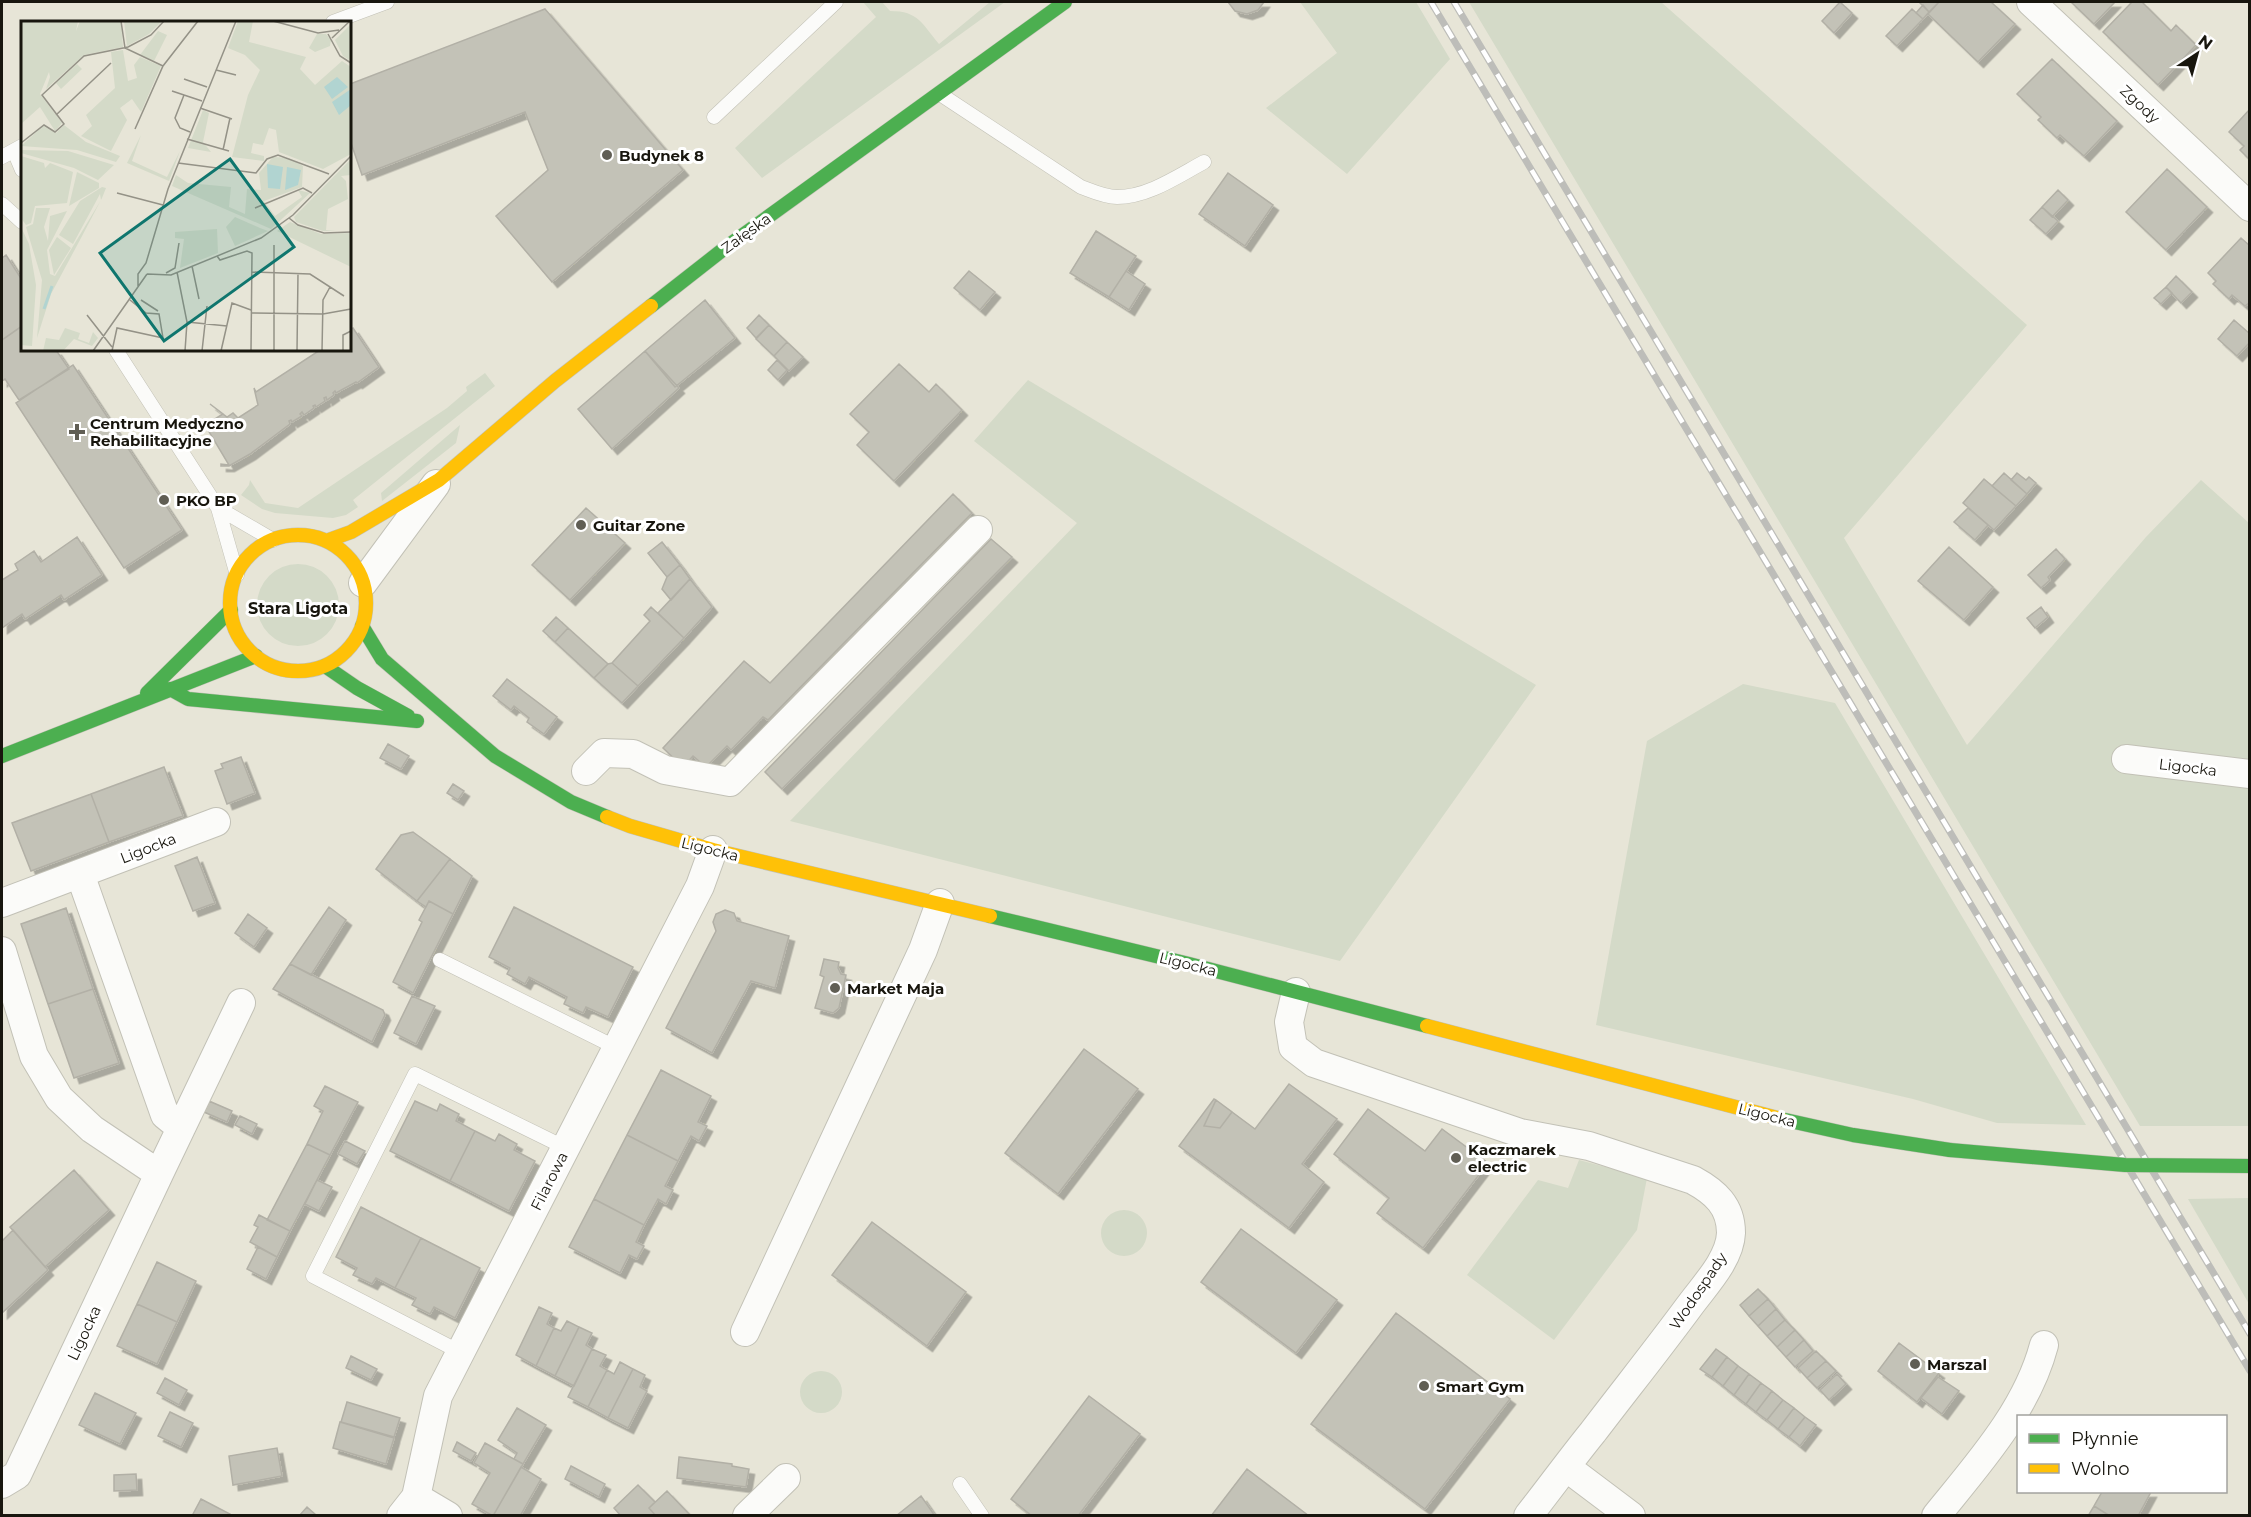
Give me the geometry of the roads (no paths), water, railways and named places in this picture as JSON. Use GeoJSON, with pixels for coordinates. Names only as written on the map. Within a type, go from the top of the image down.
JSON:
{"type":"FeatureCollection","features":[{"type":"Feature","properties":{"kind":"street","name":"Załęska"},"geometry":{"type":"LineString","coordinates":[[326,542],[351,532],[439,480],[555,381],[725,248],[1065,2]]}},
{"type":"Feature","properties":{"kind":"street","name":"Zgody"},"geometry":{"type":"LineString","coordinates":[[2031,2],[2250,207]]}},
{"type":"Feature","properties":{"kind":"street","name":"Załęska"},"geometry":{"type":"LineString","coordinates":[[363,584],[439,480]]}},
{"type":"Feature","properties":{"kind":"street"},"geometry":{"type":"LineString","coordinates":[[586,771],[604,753],[633,754],[665,770],[730,782],[978,530]]}},
{"type":"Feature","properties":{"kind":"street"},"geometry":{"type":"LineString","coordinates":[[300,536],[326,542],[345,554],[353,563],[363,584],[366,600],[362,626],[351,646],[335,661],[325,666],[294,671],[274,667],[256,656],[239,636],[231,610],[233,586],[237,574],[255,550],[273,540],[300,536]]}},
{"type":"Feature","properties":{"kind":"street"},"geometry":{"type":"LineString","coordinates":[[138,704],[166,671],[231,610]]}},
{"type":"Feature","properties":{"kind":"street","name":"Ligocka"},"geometry":{"type":"LineString","coordinates":[[362,626],[382,659],[396,672],[495,756],[543,787],[571,802],[630,826],[713,850],[940,903],[1296,992],[1797,1123],[1853,1135],[1950,1150],[2125,1165],[2250,1166]]}},
{"type":"Feature","properties":{"kind":"street"},"geometry":{"type":"LineString","coordinates":[[5,755],[256,656]]}},
{"type":"Feature","properties":{"kind":"street"},"geometry":{"type":"LineString","coordinates":[[171,689],[188,699],[422,723],[357,687],[325,666]]}},
{"type":"Feature","properties":{"kind":"street","name":"Ligocka"},"geometry":{"type":"LineString","coordinates":[[453,739],[495,756]]}},
{"type":"Feature","properties":{"kind":"street","name":"Ligocka"},"geometry":{"type":"LineString","coordinates":[[2126,759],[2250,774]]}},
{"type":"Feature","properties":{"kind":"street","name":"Ligocka"},"geometry":{"type":"LineString","coordinates":[[2,903],[216,822]]}},
{"type":"Feature","properties":{"kind":"street","name":"Filarowa"},"geometry":{"type":"LineString","coordinates":[[409,1506],[438,1396],[700,886],[713,850]]}},
{"type":"Feature","properties":{"kind":"street"},"geometry":{"type":"LineString","coordinates":[[80,874],[165,1115],[181,1128]]}},
{"type":"Feature","properties":{"kind":"street"},"geometry":{"type":"LineString","coordinates":[[746,1332],[923,950],[940,903]]}},
{"type":"Feature","properties":{"kind":"street"},"geometry":{"type":"LineString","coordinates":[[2,951],[34,1056],[59,1098],[92,1129],[159,1174]]}},
{"type":"Feature","properties":{"kind":"street","name":"Wodospady"},"geometry":{"type":"LineString","coordinates":[[1296,992],[1289,1022],[1293,1047],[1314,1063],[1520,1133],[1589,1146],[1694,1180],[1709,1188],[1719,1197],[1727,1212],[1730,1223],[1729,1243],[1714,1271],[1641,1372],[1528,1515]]}},
{"type":"Feature","properties":{"kind":"street","name":"Ligocka"},"geometry":{"type":"LineString","coordinates":[[2,1484],[17,1475],[241,1004]]}},
{"type":"Feature","properties":{"kind":"street"},"geometry":{"type":"LineString","coordinates":[[1936,1515],[1974,1468],[2030,1387],[2044,1345]]}},
{"type":"Feature","properties":{"kind":"street"},"geometry":{"type":"LineString","coordinates":[[1566,1467],[1631,1515]]}},
{"type":"Feature","properties":{"kind":"street"},"geometry":{"type":"LineString","coordinates":[[747,1515],[786,1479]]}},
{"type":"Feature","properties":{"kind":"street"},"geometry":{"type":"LineString","coordinates":[[409,1506],[448,1515]]}},
{"type":"Feature","properties":{"kind":"lane"},"geometry":{"type":"LineString","coordinates":[[336,21],[387,2]]}},
{"type":"Feature","properties":{"kind":"lane"},"geometry":{"type":"LineString","coordinates":[[714,117],[836,2]]}},
{"type":"Feature","properties":{"kind":"lane"},"geometry":{"type":"LineString","coordinates":[[939,93],[1081,187],[1099,194],[1118,197],[1149,190],[1204,162]]}},
{"type":"Feature","properties":{"kind":"lane"},"geometry":{"type":"LineString","coordinates":[[13,151],[21,168]]}},
{"type":"Feature","properties":{"kind":"lane"},"geometry":{"type":"LineString","coordinates":[[2,204],[21,221]]}},
{"type":"Feature","properties":{"kind":"lane"},"geometry":{"type":"LineString","coordinates":[[117,351],[218,508],[237,574]]}},
{"type":"Feature","properties":{"kind":"lane"},"geometry":{"type":"LineString","coordinates":[[218,508],[273,540]]}},
{"type":"Feature","properties":{"kind":"lane"},"geometry":{"type":"LineString","coordinates":[[2,739],[5,755]]}},
{"type":"Feature","properties":{"kind":"lane"},"geometry":{"type":"LineString","coordinates":[[571,802],[586,771]]}},
{"type":"Feature","properties":{"kind":"lane"},"geometry":{"type":"LineString","coordinates":[[440,960],[617,1048]]}},
{"type":"Feature","properties":{"kind":"lane"},"geometry":{"type":"LineString","coordinates":[[460,1352],[313,1276],[416,1074],[566,1149]]}},
{"type":"Feature","properties":{"kind":"lane"},"geometry":{"type":"LineString","coordinates":[[960,1484],[982,1515]]}},
{"type":"Feature","properties":{"kind":"railway"},"geometry":{"type":"LineString","coordinates":[[1431,2],[2250,1371]]}},
{"type":"Feature","properties":{"kind":"railway"},"geometry":{"type":"LineString","coordinates":[[1454,2],[2250,1334]]}},
{"type":"Feature","properties":{"kind":"place","name":"Budynek 8"},"geometry":{"type":"Point","coordinates":[607,155]}},
{"type":"Feature","properties":{"kind":"place","name":"Centrum Medyczno Rehabilitacyjne"},"geometry":{"type":"Point","coordinates":[77,432]}},
{"type":"Feature","properties":{"kind":"place","name":"PKO BP"},"geometry":{"type":"Point","coordinates":[164,500]}},
{"type":"Feature","properties":{"kind":"place","name":"Guitar Zone"},"geometry":{"type":"Point","coordinates":[581,525]}},
{"type":"Feature","properties":{"kind":"place","name":"Market Maja"},"geometry":{"type":"Point","coordinates":[835,988]}},
{"type":"Feature","properties":{"kind":"place","name":"Kaczmarek electric"},"geometry":{"type":"Point","coordinates":[1456,1158]}},
{"type":"Feature","properties":{"kind":"place","name":"Marszal"},"geometry":{"type":"Point","coordinates":[1915,1364]}},
{"type":"Feature","properties":{"kind":"place","name":"Smart Gym"},"geometry":{"type":"Point","coordinates":[1424,1386]}},
{"type":"Feature","properties":{"kind":"district","name":"Stara Ligota"},"geometry":{"type":"Point","coordinates":[298,608]}}]}
